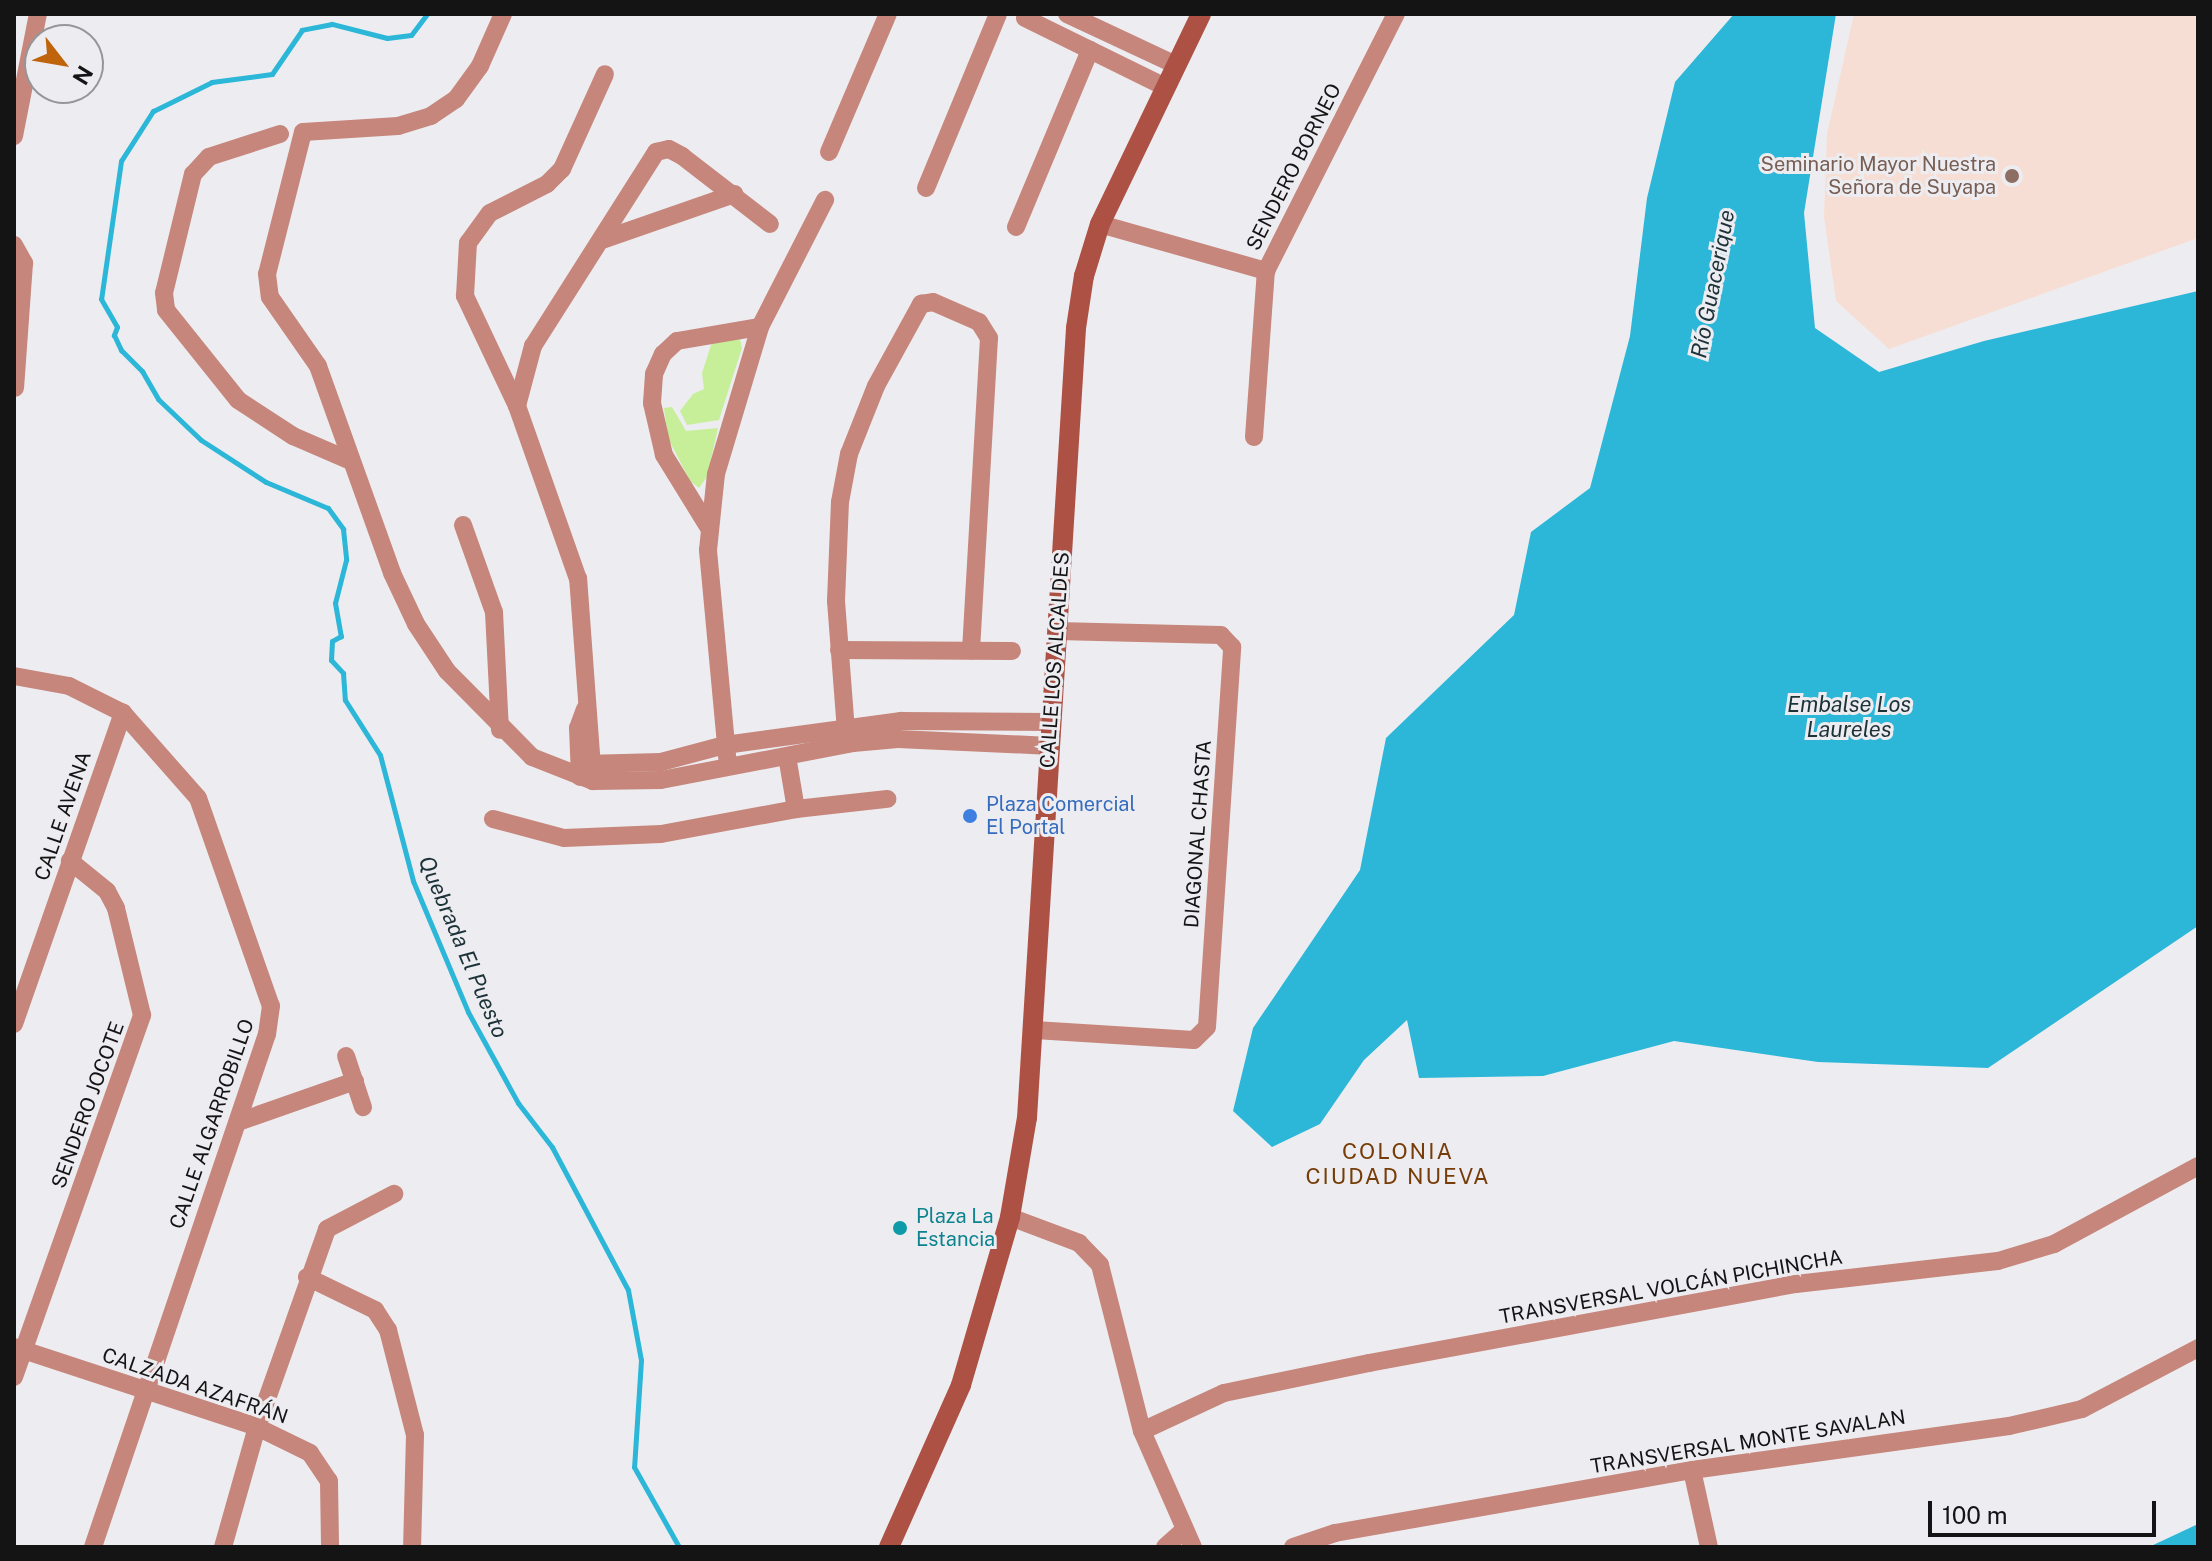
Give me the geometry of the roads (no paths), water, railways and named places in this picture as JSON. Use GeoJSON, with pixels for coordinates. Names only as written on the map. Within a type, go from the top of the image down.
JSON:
{"type":"FeatureCollection","features":[{"type":"Feature","properties":{"kind":"main road","name":"CALLE LOS ALCALDES"},"geometry":{"type":"LineString","coordinates":[[889,1547],[961,1385],[1010,1217],[1027,1118],[1035,1030],[1076,328],[1100,224],[1201,14]]}},
{"type":"Feature","properties":{"kind":"street"},"geometry":{"type":"LineString","coordinates":[[14,136],[38,14]]}},
{"type":"Feature","properties":{"kind":"street"},"geometry":{"type":"LineString","coordinates":[[503,14],[480,66],[456,99],[431,116],[398,126],[308,128],[300,138],[267,286],[318,366],[351,461],[416,624],[447,671],[500,730],[532,757],[558,769],[661,780],[787,756],[901,721],[1051,722]]}},
{"type":"Feature","properties":{"kind":"street"},"geometry":{"type":"LineString","coordinates":[[829,152],[888,14]]}},
{"type":"Feature","properties":{"kind":"street"},"geometry":{"type":"LineString","coordinates":[[926,188],[998,14]]}},
{"type":"Feature","properties":{"kind":"street"},"geometry":{"type":"LineString","coordinates":[[1005,14],[1028,16],[1165,87]]}},
{"type":"Feature","properties":{"kind":"street"},"geometry":{"type":"LineString","coordinates":[[1067,14],[1176,65]]}},
{"type":"Feature","properties":{"kind":"street"},"geometry":{"type":"LineString","coordinates":[[1106,32],[1115,14]]}},
{"type":"Feature","properties":{"kind":"street","name":"SENDERO BORNEO"},"geometry":{"type":"LineString","coordinates":[[1100,224],[1266,271],[1396,14]]}},
{"type":"Feature","properties":{"kind":"street"},"geometry":{"type":"LineString","coordinates":[[1016,227],[1090,50]]}},
{"type":"Feature","properties":{"kind":"street"},"geometry":{"type":"LineString","coordinates":[[587,772],[578,579],[517,406],[465,296],[468,243],[490,213],[547,184],[562,169],[605,74]]}},
{"type":"Feature","properties":{"kind":"street"},"geometry":{"type":"LineString","coordinates":[[280,134],[209,157],[193,174],[164,293],[166,310],[238,400],[293,436],[351,461]]}},
{"type":"Feature","properties":{"kind":"street"},"geometry":{"type":"LineString","coordinates":[[517,406],[533,346],[565,289],[605,239],[656,152],[669,149],[682,156],[770,224]]}},
{"type":"Feature","properties":{"kind":"street"},"geometry":{"type":"LineString","coordinates":[[605,239],[734,194]]}},
{"type":"Feature","properties":{"kind":"street"},"geometry":{"type":"LineString","coordinates":[[728,766],[709,528],[724,438],[760,327],[825,200]]}},
{"type":"Feature","properties":{"kind":"street"},"geometry":{"type":"LineString","coordinates":[[14,245],[24,263],[15,388]]}},
{"type":"Feature","properties":{"kind":"street"},"geometry":{"type":"LineString","coordinates":[[1254,437],[1266,271]]}},
{"type":"Feature","properties":{"kind":"street"},"geometry":{"type":"LineString","coordinates":[[845,736],[839,650],[840,502],[849,454],[912,311],[933,302],[979,322],[989,338],[971,650]]}},
{"type":"Feature","properties":{"kind":"street"},"geometry":{"type":"LineString","coordinates":[[709,528],[664,455],[652,403],[654,374],[663,354],[677,341],[760,327]]}},
{"type":"Feature","properties":{"kind":"street"},"geometry":{"type":"LineString","coordinates":[[463,525],[494,612],[500,730]]}},
{"type":"Feature","properties":{"kind":"street","name":"DIAGONAL CHASTA"},"geometry":{"type":"LineString","coordinates":[[1035,1030],[1194,1040],[1207,1027],[1232,647],[1221,635],[1057,631]]}},
{"type":"Feature","properties":{"kind":"street"},"geometry":{"type":"LineString","coordinates":[[839,650],[1012,651]]}},
{"type":"Feature","properties":{"kind":"street","name":"CALLE ALGARROBILLO"},"geometry":{"type":"LineString","coordinates":[[14,676],[82,690],[123,713],[198,798],[264,976],[271,1020],[93,1547]]}},
{"type":"Feature","properties":{"kind":"street","name":"CALLE AVENA"},"geometry":{"type":"LineString","coordinates":[[14,1024],[123,713]]}},
{"type":"Feature","properties":{"kind":"street"},"geometry":{"type":"LineString","coordinates":[[587,772],[661,762],[725,745],[845,736],[1050,746]]}},
{"type":"Feature","properties":{"kind":"street"},"geometry":{"type":"LineString","coordinates":[[787,756],[796,809]]}},
{"type":"Feature","properties":{"kind":"street"},"geometry":{"type":"LineString","coordinates":[[493,819],[564,838],[661,834],[796,809],[887,799]]}},
{"type":"Feature","properties":{"kind":"street","name":"SENDERO JOCOTE"},"geometry":{"type":"LineString","coordinates":[[14,1377],[18,1349],[142,1015],[116,908],[101,884],[70,861]]}},
{"type":"Feature","properties":{"kind":"street"},"geometry":{"type":"LineString","coordinates":[[346,1056],[363,1107]]}},
{"type":"Feature","properties":{"kind":"street"},"geometry":{"type":"LineString","coordinates":[[238,1122],[355,1081]]}},
{"type":"Feature","properties":{"kind":"street","name":"TRANSVERSAL VOLCÁN PICHINCHA"},"geometry":{"type":"LineString","coordinates":[[1142,1431],[1224,1393],[1369,1363],[1796,1284],[1998,1261],[2054,1244],[2198,1166]]}},
{"type":"Feature","properties":{"kind":"street"},"geometry":{"type":"LineString","coordinates":[[223,1547],[257,1427],[307,1277],[335,1220],[394,1194]]}},
{"type":"Feature","properties":{"kind":"street"},"geometry":{"type":"LineString","coordinates":[[1010,1217],[1079,1243],[1100,1265],[1142,1431],[1188,1539],[1165,1547]]}},
{"type":"Feature","properties":{"kind":"street"},"geometry":{"type":"LineString","coordinates":[[307,1277],[375,1310],[388,1330],[415,1435],[412,1547]]}},
{"type":"Feature","properties":{"kind":"street","name":"TRANSVERSAL MONTE SAVALAN"},"geometry":{"type":"LineString","coordinates":[[1293,1547],[1335,1533],[1692,1470],[2009,1426],[2082,1409],[2198,1348]]}},
{"type":"Feature","properties":{"kind":"street","name":"CALZADA AZAFRÁN"},"geometry":{"type":"LineString","coordinates":[[18,1349],[257,1427],[310,1453],[325,1471],[330,1547]]}},
{"type":"Feature","properties":{"kind":"street"},"geometry":{"type":"LineString","coordinates":[[1692,1470],[1709,1547]]}},
{"type":"Feature","properties":{"kind":"water","name":"Embalse Los Laureles"},"geometry":{"type":"Polygon","coordinates":[[[1734,14],[1836,14],[1804,213],[1815,328],[1879,372],[1984,341],[2198,291],[2198,926],[1988,1068],[1818,1062],[1674,1041],[1543,1076],[1419,1078],[1407,1020],[1364,1060],[1320,1124],[1272,1147],[1233,1111],[1253,1028],[1360,870],[1386,738],[1514,615],[1531,532],[1590,488],[1630,336],[1647,198],[1675,82],[1734,14]]]}},
{"type":"Feature","properties":{"kind":"water"},"geometry":{"type":"Polygon","coordinates":[[[2198,1524],[2198,1547],[2149,1547],[2198,1524]]]}},
{"type":"Feature","properties":{"kind":"waterway","name":"Quebrada El Puesto"},"geometry":{"type":"LineString","coordinates":[[427,14],[411,35],[387,38],[332,24],[302,30],[272,74],[212,82],[153,111],[121,161],[101,299],[117,327],[114,335],[121,350],[142,371],[158,399],[201,440],[266,482],[328,508],[343,529],[346,560],[335,603],[341,636],[332,641],[331,660],[343,673],[345,700],[380,755],[413,881],[468,1012],[518,1103],[552,1147],[628,1290],[641,1360],[634,1467],[679,1547]]}},
{"type":"Feature","properties":{"kind":"place","name":"Seminario Mayor Nuestra Señora de Suyapa"},"geometry":{"type":"Point","coordinates":[2012,176]}},
{"type":"Feature","properties":{"kind":"place","name":"Plaza Comercial El Portal"},"geometry":{"type":"Point","coordinates":[970,816]}},
{"type":"Feature","properties":{"kind":"place","name":"Plaza La Estancia"},"geometry":{"type":"Point","coordinates":[900,1228]}},
{"type":"Feature","properties":{"kind":"district","name":"COLONIA CIUDAD NUEVA"},"geometry":{"type":"Point","coordinates":[1398,1164]}},
{"type":"Feature","properties":{"kind":"water label","name":"Río Guacerique"},"geometry":{"type":"Point","coordinates":[1713,284]}}]}
